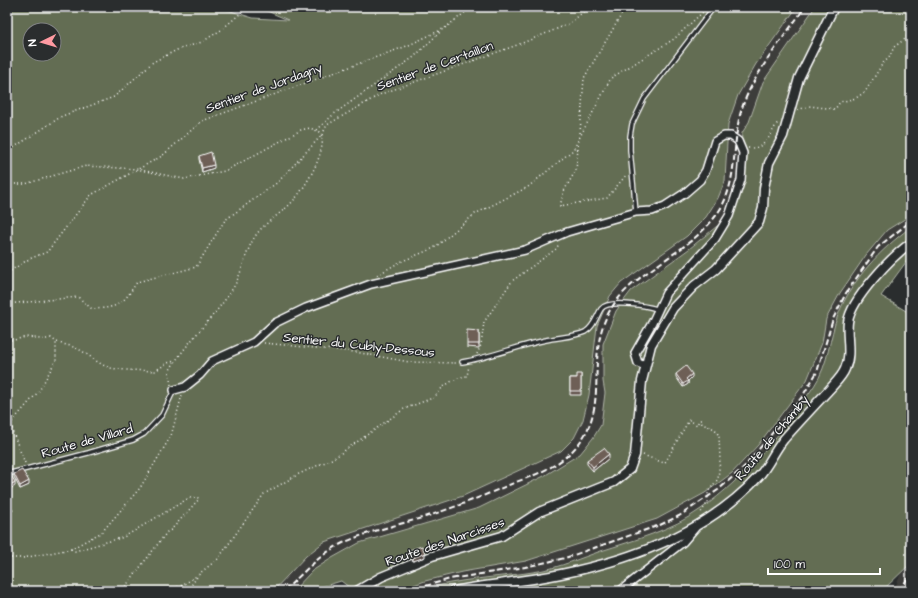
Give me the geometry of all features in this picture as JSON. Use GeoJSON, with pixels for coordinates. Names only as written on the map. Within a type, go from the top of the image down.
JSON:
{"type":"FeatureCollection","features":[{"type":"Feature","properties":{"kind":"street","name":"Route des Narcisses"},"geometry":{"type":"LineString","coordinates":[[357,591],[381,577],[432,556],[502,536],[539,512],[614,482],[625,475],[633,464],[635,455],[645,366],[651,345],[673,308],[694,286],[716,269],[759,222],[763,208],[764,188],[769,163],[783,136],[789,119],[799,78],[834,7]]}},
{"type":"Feature","properties":{"kind":"street"},"geometry":{"type":"LineString","coordinates":[[174,390],[185,387],[200,375],[212,361],[254,342],[276,322],[306,308],[371,284],[526,250],[567,232],[636,212],[644,213],[659,209],[691,189],[703,175],[713,145],[721,137],[731,136],[738,141],[742,147],[743,153],[741,180],[729,216],[714,239],[695,262],[671,286],[657,309],[652,323],[635,353],[638,363],[645,366]]}},
{"type":"Feature","properties":{"kind":"street","name":"Route de Chamby"},"geometry":{"type":"LineString","coordinates":[[453,591],[534,579],[585,568],[659,545],[696,526],[744,491],[759,476],[783,440],[841,376],[847,362],[848,323],[854,305],[887,265],[911,243]]}},
{"type":"Feature","properties":{"kind":"street"},"geometry":{"type":"LineString","coordinates":[[620,591],[683,542],[696,526]]}},
{"type":"Feature","properties":{"kind":"lane"},"geometry":{"type":"LineString","coordinates":[[636,212],[631,165],[630,136],[638,110],[644,99],[714,7]]}},
{"type":"Feature","properties":{"kind":"lane"},"geometry":{"type":"LineString","coordinates":[[462,362],[494,356],[546,340],[585,332],[591,327],[602,308],[607,305],[633,305],[657,309]]}},
{"type":"Feature","properties":{"kind":"lane","name":"Route de Villard"},"geometry":{"type":"LineString","coordinates":[[7,474],[113,446],[144,434],[162,415],[174,390]]}},
{"type":"Feature","properties":{"kind":"path"},"geometry":{"type":"LineString","coordinates":[[7,152],[62,116],[114,97],[153,62],[177,50],[202,42],[221,30],[247,8],[240,7]]}},
{"type":"Feature","properties":{"kind":"path","name":"Sentier de Jordagny"},"geometry":{"type":"LineString","coordinates":[[7,273],[29,259],[47,252],[91,195],[162,156],[202,120],[407,46],[445,28],[472,7]]}},
{"type":"Feature","properties":{"kind":"path","name":"Sentier de Certaillon"},"geometry":{"type":"LineString","coordinates":[[7,304],[78,297],[92,309],[111,308],[126,299],[137,282],[196,267],[225,220],[278,182],[322,135],[327,125],[381,94],[520,44],[569,24],[589,7]]}},
{"type":"Feature","properties":{"kind":"path"},"geometry":{"type":"LineString","coordinates":[[626,7],[584,78],[576,170],[564,191],[560,206],[607,198],[625,178],[631,165]]}},
{"type":"Feature","properties":{"kind":"path"},"geometry":{"type":"LineString","coordinates":[[371,284],[377,275],[400,262],[434,248],[475,214],[528,187],[573,150],[611,78],[674,40],[702,12],[707,10]]}},
{"type":"Feature","properties":{"kind":"path"},"geometry":{"type":"LineString","coordinates":[[317,130],[334,114],[414,57],[445,28]]}},
{"type":"Feature","properties":{"kind":"path"},"geometry":{"type":"LineString","coordinates":[[742,147],[753,148],[765,144],[779,121],[793,118],[795,112],[809,106],[835,108],[840,102],[856,98],[865,92],[883,63],[889,58],[894,47],[905,39],[911,30]]}},
{"type":"Feature","properties":{"kind":"path"},"geometry":{"type":"LineString","coordinates":[[7,184],[25,184],[86,166],[136,169],[184,179],[225,171],[301,130],[310,128],[317,130],[322,135],[318,161],[302,191],[256,234],[234,286],[216,312],[175,361],[169,373],[170,382],[174,390],[182,394],[171,436],[140,488],[102,532],[71,549]]}},
{"type":"Feature","properties":{"kind":"path"},"geometry":{"type":"LineString","coordinates":[[475,360],[481,345],[484,322],[512,281],[556,249],[560,244]]}},
{"type":"Feature","properties":{"kind":"path"},"geometry":{"type":"LineString","coordinates":[[7,339],[10,341],[29,337],[40,341],[51,338],[56,343],[74,347],[111,368],[155,372],[167,363],[175,361]]}},
{"type":"Feature","properties":{"kind":"path","name":"Sentier du Cubly-Dessous"},"geometry":{"type":"LineString","coordinates":[[254,342],[354,352],[409,362],[429,361],[447,364],[462,362]]}},
{"type":"Feature","properties":{"kind":"path"},"geometry":{"type":"LineString","coordinates":[[27,469],[17,445],[11,423],[39,391],[56,360],[56,343]]}},
{"type":"Feature","properties":{"kind":"path"},"geometry":{"type":"LineString","coordinates":[[166,591],[183,584],[218,559],[264,494],[299,474],[334,458],[404,409],[435,397],[438,391],[467,376],[469,361]]}},
{"type":"Feature","properties":{"kind":"path"},"geometry":{"type":"LineString","coordinates":[[641,454],[664,463],[689,420],[697,425],[698,420],[700,420],[702,424],[707,424],[715,429],[719,436],[720,450],[718,479],[708,492],[708,502],[698,517]]}},
{"type":"Feature","properties":{"kind":"path"},"geometry":{"type":"LineString","coordinates":[[7,558],[23,558],[71,549],[75,550],[124,537],[189,498],[198,497],[199,499],[171,530],[167,532],[122,591]]}},
{"type":"Feature","properties":{"kind":"path"},"geometry":{"type":"LineString","coordinates":[[7,499],[13,511],[7,514]]}},
{"type":"Feature","properties":{"kind":"path"},"geometry":{"type":"LineString","coordinates":[[187,591],[200,573]]}},
{"type":"Feature","properties":{"kind":"shaded area"},"geometry":{"type":"Polygon","coordinates":[[[797,7],[815,7],[763,82],[749,122],[742,133],[739,178],[730,209],[722,222],[689,249],[631,291],[616,311],[603,381],[605,393],[601,425],[580,454],[544,476],[479,508],[359,543],[312,571],[293,591],[273,591],[306,556],[324,542],[463,496],[561,451],[574,438],[584,420],[589,395],[597,326],[610,296],[621,283],[687,236],[706,217],[725,181],[728,124],[738,95],[756,64],[797,7]]]}},
{"type":"Feature","properties":{"kind":"shaded area"},"geometry":{"type":"Polygon","coordinates":[[[911,215],[911,227],[895,239],[869,264],[842,308],[832,333],[822,372],[801,405],[747,470],[701,510],[656,533],[540,571],[436,585],[419,591],[397,591],[425,581],[462,572],[526,561],[657,519],[705,493],[732,473],[758,445],[807,380],[822,343],[826,319],[840,293],[866,255],[887,230],[911,215]]]}},
{"type":"Feature","properties":{"kind":"shaded area"},"geometry":{"type":"Polygon","coordinates":[[[911,563],[911,578],[905,591],[894,591],[901,573],[911,563]]]}},
{"type":"Feature","properties":{"kind":"green space"},"geometry":{"type":"Polygon","coordinates":[[[7,7],[218,7],[253,18],[288,20],[258,7],[797,7],[756,64],[738,95],[728,124],[725,181],[718,198],[706,217],[687,236],[621,283],[610,296],[597,326],[589,395],[583,420],[574,438],[561,451],[463,496],[324,542],[306,556],[273,591],[7,591],[7,7]]]}},
{"type":"Feature","properties":{"kind":"green space"},"geometry":{"type":"Polygon","coordinates":[[[815,7],[911,7],[911,215],[887,230],[866,255],[840,293],[826,319],[822,343],[807,380],[758,445],[732,473],[705,493],[657,519],[526,561],[462,572],[425,581],[397,591],[354,591],[341,581],[308,591],[293,591],[312,571],[359,543],[479,508],[544,476],[580,454],[601,425],[605,393],[603,381],[603,344],[616,311],[631,291],[689,249],[722,222],[730,209],[739,178],[742,133],[749,122],[763,82],[815,7]]]}},
{"type":"Feature","properties":{"kind":"green space"},"geometry":{"type":"Polygon","coordinates":[[[911,227],[909,258],[881,296],[911,314],[911,563],[882,591],[419,591],[448,583],[539,571],[555,567],[666,529],[701,509],[717,497],[748,468],[790,419],[819,378],[826,360],[838,315],[851,289],[878,255],[911,227]]]}},
{"type":"Feature","properties":{"kind":"building"},"geometry":{"type":"Polygon","coordinates":[[[211,152],[214,165],[202,168],[199,156],[211,152]]]}},
{"type":"Feature","properties":{"kind":"building"},"geometry":{"type":"Polygon","coordinates":[[[467,330],[479,331],[479,344],[467,344],[467,330]]]}},
{"type":"Feature","properties":{"kind":"building"},"geometry":{"type":"Polygon","coordinates":[[[686,366],[692,374],[686,379],[688,381],[683,384],[676,374],[686,366]]]}},
{"type":"Feature","properties":{"kind":"building"},"geometry":{"type":"Polygon","coordinates":[[[577,374],[581,374],[581,391],[570,391],[570,378],[577,378],[577,374]]]}},
{"type":"Feature","properties":{"kind":"building"},"geometry":{"type":"Polygon","coordinates":[[[604,448],[609,454],[593,467],[587,460],[604,448]]]}},
{"type":"Feature","properties":{"kind":"building"},"geometry":{"type":"Polygon","coordinates":[[[22,470],[29,481],[20,486],[14,474],[22,470]]]}},
{"type":"Feature","properties":{"kind":"building"},"geometry":{"type":"Polygon","coordinates":[[[9,472],[15,482],[7,487],[7,473],[9,472]]]}},
{"type":"Feature","properties":{"kind":"building"},"geometry":{"type":"Polygon","coordinates":[[[422,546],[425,553],[413,558],[410,550],[422,546]]]}},
{"type":"Feature","properties":{"kind":"railway"},"geometry":{"type":"LineString","coordinates":[[284,591],[319,558],[343,543],[384,528],[425,517],[471,501],[544,471],[569,454],[582,439],[590,422],[595,406],[600,336],[606,318],[616,302],[629,288],[644,275],[692,240],[707,226],[719,211],[729,187],[739,121],[747,95],[761,69],[805,7]]}},
{"type":"Feature","properties":{"kind":"railway"},"geometry":{"type":"LineString","coordinates":[[408,591],[450,579],[525,567],[565,558],[660,525],[679,516],[718,490],[745,466],[802,397],[817,372],[833,319],[846,293],[878,247],[911,221]]}},
{"type":"Feature","properties":{"kind":"railway"},"geometry":{"type":"LineString","coordinates":[[900,591],[911,572]]}}]}
